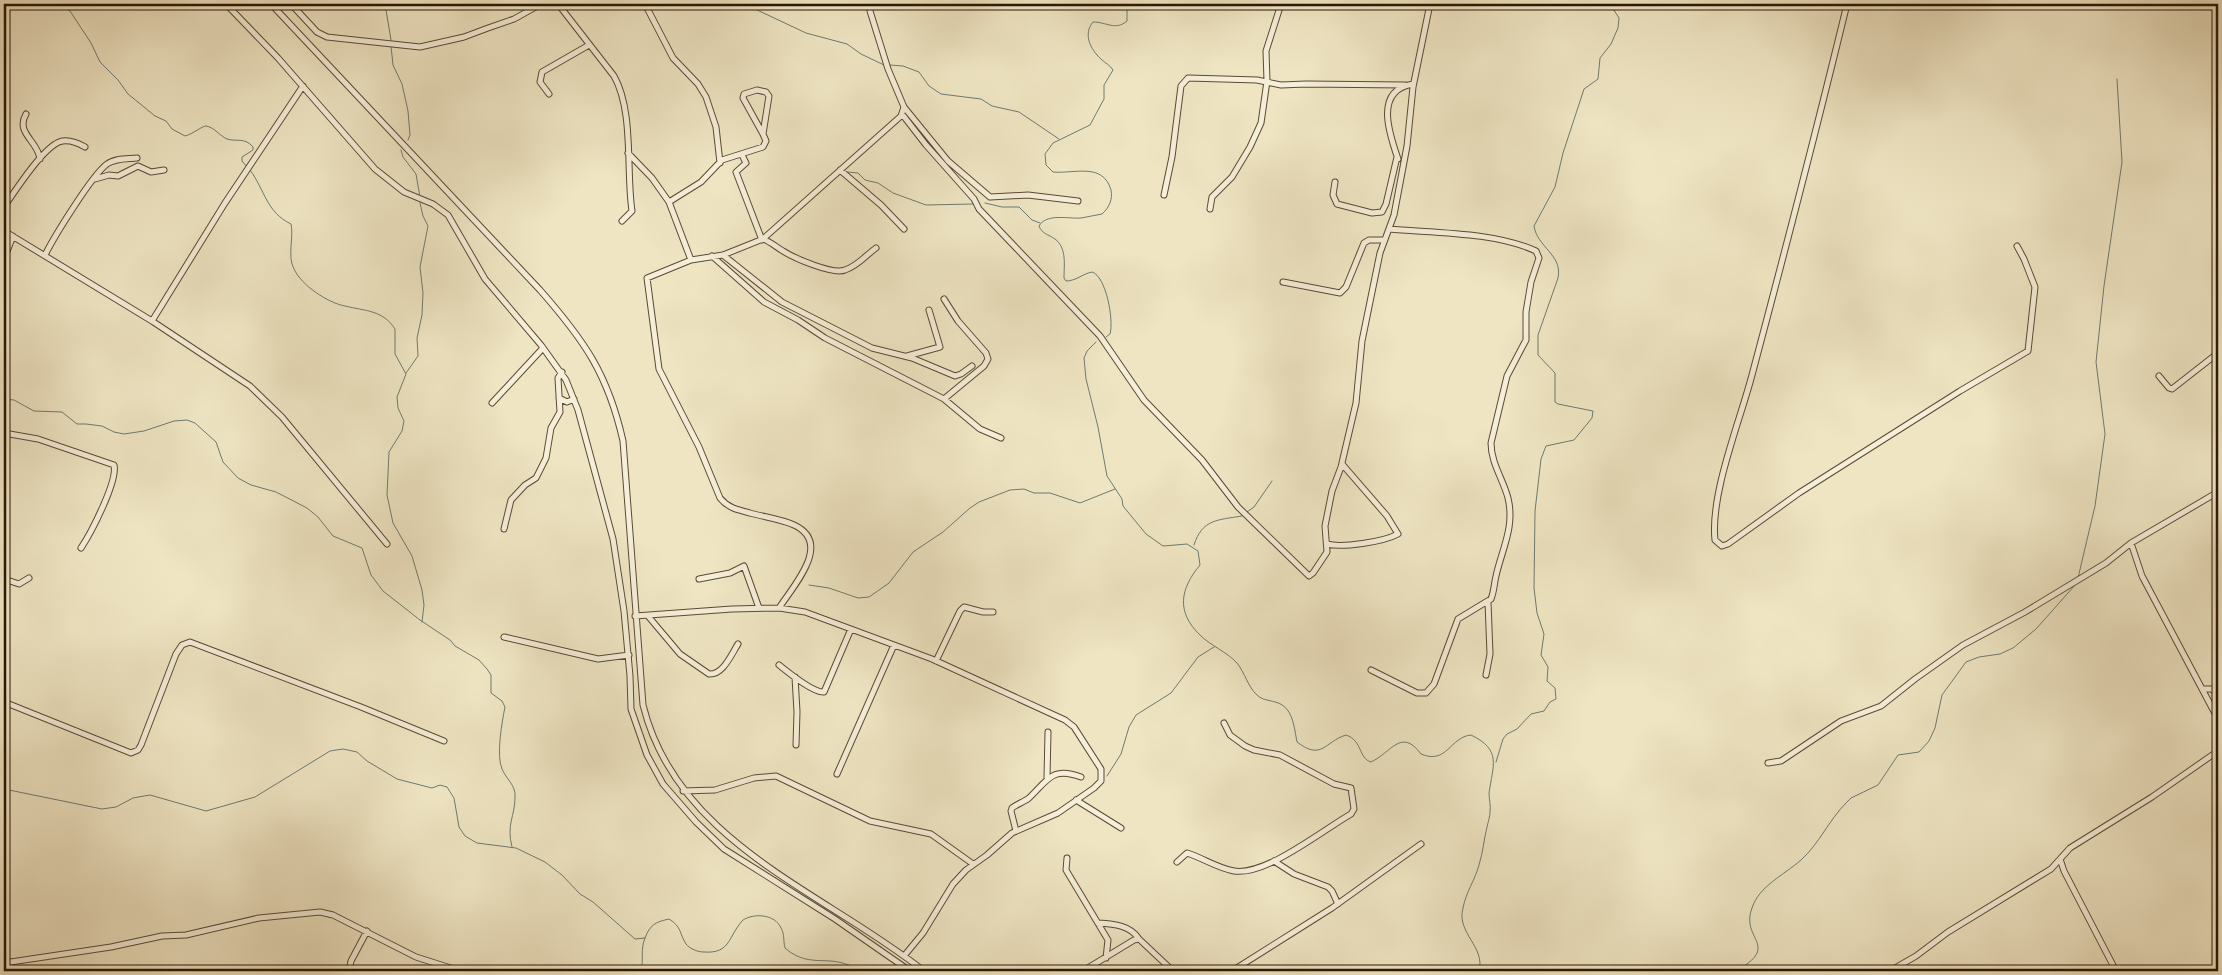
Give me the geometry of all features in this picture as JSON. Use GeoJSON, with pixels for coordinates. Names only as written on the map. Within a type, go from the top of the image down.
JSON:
{"type":"FeatureCollection","features":[{"type":"Feature","properties":{"kind":"street"},"geometry":{"type":"LineString","coordinates":[[226,4],[303,86],[363,156],[387,180],[404,192],[438,206],[448,215],[485,279],[562,372],[574,399],[613,539],[620,576],[628,655],[630,699],[634,719],[647,755],[663,784],[696,822],[733,855],[835,919],[910,971]]}},
{"type":"Feature","properties":{"kind":"street"},"geometry":{"type":"LineString","coordinates":[[271,4],[510,258],[559,312],[589,350],[605,381],[613,402],[623,440],[640,687],[645,714],[656,746],[683,791],[716,826],[752,855],[924,971]]}},
{"type":"Feature","properties":{"kind":"street"},"geometry":{"type":"LineString","coordinates":[[291,4],[317,32],[327,37],[420,47],[464,37],[514,19],[541,4]]}},
{"type":"Feature","properties":{"kind":"street"},"geometry":{"type":"LineString","coordinates":[[558,4],[614,76],[620,90],[626,120],[632,211],[622,221]]}},
{"type":"Feature","properties":{"kind":"street"},"geometry":{"type":"LineString","coordinates":[[645,4],[673,58],[698,84],[706,97],[716,127],[720,163]]}},
{"type":"Feature","properties":{"kind":"street"},"geometry":{"type":"LineString","coordinates":[[870,4],[870,11],[888,68],[904,107],[948,161],[990,197],[1028,196],[1078,202]]}},
{"type":"Feature","properties":{"kind":"street"},"geometry":{"type":"LineString","coordinates":[[1210,209],[1212,197],[1232,177],[1259,129],[1267,81],[1266,51],[1281,4]]}},
{"type":"Feature","properties":{"kind":"street"},"geometry":{"type":"LineString","coordinates":[[902,114],[926,145],[974,199],[979,209],[1100,336],[1144,400],[1202,460],[1249,518],[1308,576],[1313,573],[1325,556],[1327,544],[1325,526],[1332,491],[1342,464],[1358,392],[1362,341],[1384,240],[1389,229],[1402,170],[1414,87],[1430,4]]}},
{"type":"Feature","properties":{"kind":"street"},"geometry":{"type":"LineString","coordinates":[[1847,4],[1755,365],[1720,488],[1713,525],[1715,540],[1722,546],[1728,544],[1799,494],[1960,391],[2028,351],[2035,287],[2024,258],[2017,246]]}},
{"type":"Feature","properties":{"kind":"street"},"geometry":{"type":"LineString","coordinates":[[549,94],[540,82],[542,72],[589,45]]}},
{"type":"Feature","properties":{"kind":"street"},"geometry":{"type":"LineString","coordinates":[[1164,195],[1181,86],[1185,80],[1199,77],[1267,81],[1282,85],[1414,84],[1414,87]]}},
{"type":"Feature","properties":{"kind":"street"},"geometry":{"type":"LineString","coordinates":[[1402,170],[1388,129],[1388,107],[1394,94],[1405,85]]}},
{"type":"Feature","properties":{"kind":"street"},"geometry":{"type":"LineString","coordinates":[[152,322],[220,210],[303,86]]}},
{"type":"Feature","properties":{"kind":"street"},"geometry":{"type":"LineString","coordinates":[[669,202],[701,182],[720,163],[764,148],[766,141],[743,98],[744,94],[753,91],[766,92],[769,96],[763,134]]}},
{"type":"Feature","properties":{"kind":"street"},"geometry":{"type":"LineString","coordinates":[[779,608],[809,560],[812,550],[809,536],[793,524],[733,509],[724,503],[716,491],[699,447],[662,378],[656,360],[647,278],[691,260],[723,255],[762,239],[902,114],[904,107]]}},
{"type":"Feature","properties":{"kind":"street"},"geometry":{"type":"LineString","coordinates":[[26,114],[22,128],[38,151],[40,159]]}},
{"type":"Feature","properties":{"kind":"street"},"geometry":{"type":"LineString","coordinates":[[4,207],[40,159],[54,146],[64,141],[85,147]]}},
{"type":"Feature","properties":{"kind":"street"},"geometry":{"type":"LineString","coordinates":[[627,153],[652,178],[669,202],[691,260]]}},
{"type":"Feature","properties":{"kind":"street"},"geometry":{"type":"LineString","coordinates":[[742,155],[746,163],[736,172],[762,239],[785,252],[834,272],[852,267],[876,248]]}},
{"type":"Feature","properties":{"kind":"street"},"geometry":{"type":"LineString","coordinates":[[1335,182],[1333,195],[1337,204],[1372,213],[1382,212],[1386,204],[1397,157]]}},
{"type":"Feature","properties":{"kind":"street"},"geometry":{"type":"LineString","coordinates":[[45,255],[104,166],[112,162],[137,158]]}},
{"type":"Feature","properties":{"kind":"street"},"geometry":{"type":"LineString","coordinates":[[94,179],[109,175],[117,176],[138,166],[151,172],[164,170]]}},
{"type":"Feature","properties":{"kind":"street"},"geometry":{"type":"LineString","coordinates":[[840,170],[881,205],[904,229]]}},
{"type":"Feature","properties":{"kind":"street"},"geometry":{"type":"LineString","coordinates":[[1371,670],[1417,693],[1426,693],[1434,684],[1458,620],[1488,602],[1493,595],[1495,577],[1506,544],[1511,511],[1502,479],[1491,454],[1491,443],[1507,376],[1526,340],[1526,312],[1538,253],[1520,245],[1498,240],[1389,229]]}},
{"type":"Feature","properties":{"kind":"street"},"geometry":{"type":"LineString","coordinates":[[4,231],[218,364],[264,398],[282,417],[387,544]]}},
{"type":"Feature","properties":{"kind":"street"},"geometry":{"type":"LineString","coordinates":[[4,259],[13,236]]}},
{"type":"Feature","properties":{"kind":"street"},"geometry":{"type":"LineString","coordinates":[[1283,282],[1340,293],[1346,287],[1364,243],[1369,240],[1384,240]]}},
{"type":"Feature","properties":{"kind":"street"},"geometry":{"type":"LineString","coordinates":[[723,255],[782,302],[876,350],[906,356],[955,376],[972,366]]}},
{"type":"Feature","properties":{"kind":"street"},"geometry":{"type":"LineString","coordinates":[[712,256],[764,302],[798,320],[825,338],[944,399],[980,430],[1001,438]]}},
{"type":"Feature","properties":{"kind":"street"},"geometry":{"type":"LineString","coordinates":[[944,299],[958,321],[986,353],[988,359],[984,366],[944,399]]}},
{"type":"Feature","properties":{"kind":"street"},"geometry":{"type":"LineString","coordinates":[[906,356],[940,346],[929,310]]}},
{"type":"Feature","properties":{"kind":"street"},"geometry":{"type":"LineString","coordinates":[[492,403],[543,348]]}},
{"type":"Feature","properties":{"kind":"street"},"geometry":{"type":"LineString","coordinates":[[2159,376],[2172,389],[2218,353]]}},
{"type":"Feature","properties":{"kind":"street"},"geometry":{"type":"LineString","coordinates":[[504,529],[511,500],[539,474],[546,458],[552,426],[560,412],[558,378],[562,372]]}},
{"type":"Feature","properties":{"kind":"street"},"geometry":{"type":"LineString","coordinates":[[560,398],[567,402],[574,399]]}},
{"type":"Feature","properties":{"kind":"street"},"geometry":{"type":"LineString","coordinates":[[4,433],[38,439],[114,465],[115,473],[103,506],[81,548]]}},
{"type":"Feature","properties":{"kind":"street"},"geometry":{"type":"LineString","coordinates":[[1327,544],[1339,546],[1387,538],[1398,534],[1387,516],[1342,464]]}},
{"type":"Feature","properties":{"kind":"street"},"geometry":{"type":"LineString","coordinates":[[1768,763],[1781,761],[1841,721],[1881,706],[1963,645],[2024,612],[2106,563],[2131,543],[2218,492]]}},
{"type":"Feature","properties":{"kind":"street"},"geometry":{"type":"LineString","coordinates":[[2131,543],[2142,576],[2218,718]]}},
{"type":"Feature","properties":{"kind":"street"},"geometry":{"type":"LineString","coordinates":[[699,579],[730,573],[744,566],[759,608]]}},
{"type":"Feature","properties":{"kind":"street"},"geometry":{"type":"LineString","coordinates":[[4,579],[19,584],[28,578]]}},
{"type":"Feature","properties":{"kind":"street"},"geometry":{"type":"LineString","coordinates":[[1486,675],[1490,654],[1488,602]]}},
{"type":"Feature","properties":{"kind":"street"},"geometry":{"type":"LineString","coordinates":[[635,616],[759,608],[779,608],[805,612],[936,661],[1066,720],[1074,727],[1103,773],[1098,785],[1058,813],[1016,831],[973,864],[953,884],[928,926],[904,956]]}},
{"type":"Feature","properties":{"kind":"street"},"geometry":{"type":"LineString","coordinates":[[936,661],[960,611],[964,608],[993,612]]}},
{"type":"Feature","properties":{"kind":"street"},"geometry":{"type":"LineString","coordinates":[[647,616],[680,654],[709,674],[714,674],[721,670],[738,644]]}},
{"type":"Feature","properties":{"kind":"street"},"geometry":{"type":"LineString","coordinates":[[779,665],[820,692],[824,692],[852,629]]}},
{"type":"Feature","properties":{"kind":"street"},"geometry":{"type":"LineString","coordinates":[[504,637],[598,659],[628,655]]}},
{"type":"Feature","properties":{"kind":"street"},"geometry":{"type":"LineString","coordinates":[[4,702],[126,752],[134,752],[141,745],[176,654],[182,646],[190,642],[379,714],[444,741]]}},
{"type":"Feature","properties":{"kind":"street"},"geometry":{"type":"LineString","coordinates":[[837,774],[894,645]]}},
{"type":"Feature","properties":{"kind":"street"},"geometry":{"type":"LineString","coordinates":[[795,677],[796,745]]}},
{"type":"Feature","properties":{"kind":"street"},"geometry":{"type":"LineString","coordinates":[[2202,689],[2212,689],[2218,696]]}},
{"type":"Feature","properties":{"kind":"street"},"geometry":{"type":"LineString","coordinates":[[1177,862],[1187,853],[1225,869],[1246,872],[1274,861],[1351,814],[1354,809],[1353,792],[1347,786],[1334,784],[1280,755],[1254,750],[1240,744],[1230,735],[1224,723]]}},
{"type":"Feature","properties":{"kind":"street"},"geometry":{"type":"LineString","coordinates":[[1047,778],[1048,732]]}},
{"type":"Feature","properties":{"kind":"street"},"geometry":{"type":"LineString","coordinates":[[1890,971],[1916,956],[1948,932],[2044,873],[2076,844],[2152,797],[2218,751]]}},
{"type":"Feature","properties":{"kind":"street"},"geometry":{"type":"LineString","coordinates":[[1016,831],[1012,808],[1030,797],[1047,778],[1067,772],[1081,777]]}},
{"type":"Feature","properties":{"kind":"street"},"geometry":{"type":"LineString","coordinates":[[683,791],[715,790],[754,778],[776,776],[870,821],[931,834],[973,864]]}},
{"type":"Feature","properties":{"kind":"street"},"geometry":{"type":"LineString","coordinates":[[1076,800],[1121,828]]}},
{"type":"Feature","properties":{"kind":"street"},"geometry":{"type":"LineString","coordinates":[[1232,971],[1338,904],[1421,844]]}},
{"type":"Feature","properties":{"kind":"street"},"geometry":{"type":"LineString","coordinates":[[1067,858],[1066,870],[1108,940],[1106,958]]}},
{"type":"Feature","properties":{"kind":"street"},"geometry":{"type":"LineString","coordinates":[[2060,859],[2064,871],[2114,970]]}},
{"type":"Feature","properties":{"kind":"street"},"geometry":{"type":"LineString","coordinates":[[1274,861],[1294,874],[1328,888],[1332,891],[1338,904]]}},
{"type":"Feature","properties":{"kind":"street"},"geometry":{"type":"LineString","coordinates":[[4,963],[162,936],[186,935],[242,920],[320,912],[333,915],[367,930],[416,956],[460,971]]}},
{"type":"Feature","properties":{"kind":"street"},"geometry":{"type":"LineString","coordinates":[[1098,923],[1118,925],[1136,934],[1173,971]]}},
{"type":"Feature","properties":{"kind":"street"},"geometry":{"type":"LineString","coordinates":[[349,971],[351,961],[367,930]]}},
{"type":"Feature","properties":{"kind":"street"},"geometry":{"type":"LineString","coordinates":[[1083,971],[1134,940],[1139,939]]}},
{"type":"Feature","properties":{"kind":"waterway"},"geometry":{"type":"LineString","coordinates":[[56,4],[70,11],[91,43],[100,62],[118,80],[128,94],[155,116],[166,121],[172,129],[185,136],[206,126],[227,139],[247,142],[253,147],[253,150],[242,157],[242,161],[247,167]]}},
{"type":"Feature","properties":{"kind":"waterway"},"geometry":{"type":"LineString","coordinates":[[385,4],[391,40]]}},
{"type":"Feature","properties":{"kind":"waterway"},"geometry":{"type":"LineString","coordinates":[[1106,337],[1110,334],[1111,319],[1108,299],[1101,281],[1092,272],[1066,281],[1064,278],[1064,257],[1061,247],[1055,239],[1042,231],[1039,226],[1042,222],[1052,218],[1081,218],[1102,214],[1110,203],[1111,190],[1107,181],[1102,176],[1087,171],[1053,172],[1046,165],[1045,154],[1053,143],[1090,125],[1104,99],[1104,85],[1113,70],[1094,51],[1089,41],[1088,31],[1093,22],[1115,26],[1123,24],[1127,21],[1127,4]]}},
{"type":"Feature","properties":{"kind":"waterway"},"geometry":{"type":"LineString","coordinates":[[1496,762],[1503,739],[1507,734],[1517,729],[1531,714],[1544,711],[1550,702],[1556,699],[1555,688],[1547,681],[1548,667],[1541,655],[1544,634],[1537,613],[1534,588],[1535,511],[1541,459],[1546,446],[1574,440],[1592,418],[1593,411],[1555,402],[1555,373],[1538,355],[1538,335],[1558,278],[1559,270],[1557,263],[1540,240],[1534,226],[1555,187],[1563,153],[1584,89],[1598,79],[1600,58],[1611,44],[1618,28],[1619,18],[1610,4]]}},
{"type":"Feature","properties":{"kind":"waterway"},"geometry":{"type":"LineString","coordinates":[[755,9],[806,33],[847,44],[861,54],[884,65]]}},
{"type":"Feature","properties":{"kind":"waterway"},"geometry":{"type":"LineString","coordinates":[[391,46],[393,65],[402,84],[408,111],[410,135],[408,140]]}},
{"type":"Feature","properties":{"kind":"waterway"},"geometry":{"type":"LineString","coordinates":[[890,65],[903,66],[919,72],[929,86],[941,94],[981,99],[992,106],[1019,112],[1059,139]]}},
{"type":"Feature","properties":{"kind":"waterway"},"geometry":{"type":"LineString","coordinates":[[2078,578],[2095,506],[2105,434],[2096,362],[2104,286],[2122,162],[2117,79]]}},
{"type":"Feature","properties":{"kind":"waterway"},"geometry":{"type":"LineString","coordinates":[[401,150],[403,157],[416,174],[420,197]]}},
{"type":"Feature","properties":{"kind":"waterway"},"geometry":{"type":"LineString","coordinates":[[250,170],[271,207],[291,224],[292,264],[303,281],[331,301],[366,310],[385,318],[395,329],[395,354],[406,374],[397,397],[398,408],[404,421],[402,431],[389,452],[387,495],[393,523],[412,556],[422,590],[424,605],[422,622]]}},
{"type":"Feature","properties":{"kind":"waterway"},"geometry":{"type":"LineString","coordinates":[[848,172],[858,173],[865,180],[878,183],[893,193],[926,205],[973,204]]}},
{"type":"Feature","properties":{"kind":"waterway"},"geometry":{"type":"LineString","coordinates":[[406,373],[418,356],[417,338],[422,315],[423,293],[420,267],[428,226],[420,203]]}},
{"type":"Feature","properties":{"kind":"waterway"},"geometry":{"type":"LineString","coordinates":[[985,203],[1002,207],[1019,207],[1032,220],[1040,223]]}},
{"type":"Feature","properties":{"kind":"waterway"},"geometry":{"type":"LineString","coordinates":[[1096,342],[1087,351],[1084,358],[1086,379],[1098,427],[1107,476],[1122,499],[1123,506],[1146,534],[1163,546],[1187,544],[1198,551],[1200,565],[1193,574],[1185,592],[1184,609],[1187,618],[1200,635],[1237,663],[1251,688],[1259,697],[1281,704],[1286,708],[1292,718],[1297,742],[1312,750],[1318,750],[1346,735],[1355,741],[1364,757],[1371,762],[1396,744],[1402,742],[1414,746],[1421,754],[1430,756],[1437,756],[1443,753],[1458,740],[1471,735],[1487,746],[1493,759],[1489,793],[1490,816],[1480,860],[1464,902],[1462,917],[1467,933],[1478,955],[1480,962],[1479,971]]}},
{"type":"Feature","properties":{"kind":"waterway"},"geometry":{"type":"LineString","coordinates":[[4,399],[14,400],[34,411],[62,412],[77,424],[102,426],[114,432],[124,434],[144,431],[174,421],[187,420],[195,423],[216,442],[223,462],[238,478],[251,485],[276,492],[307,508],[318,517],[333,536],[362,548],[371,575],[383,591],[420,620],[450,640],[455,646],[479,660],[491,675],[491,693],[502,701],[505,707],[500,738],[500,763],[515,793],[515,804],[510,826],[512,847]]}},
{"type":"Feature","properties":{"kind":"waterway"},"geometry":{"type":"LineString","coordinates":[[1247,512],[1254,507],[1272,481]]}},
{"type":"Feature","properties":{"kind":"waterway"},"geometry":{"type":"LineString","coordinates":[[809,585],[829,588],[858,598],[869,597],[889,583],[913,552],[943,532],[970,508],[979,502],[1010,490],[1024,489],[1034,493],[1050,493],[1080,503],[1115,489]]}},
{"type":"Feature","properties":{"kind":"waterway"},"geometry":{"type":"LineString","coordinates":[[1194,545],[1197,536],[1206,525],[1218,520],[1242,516]]}},
{"type":"Feature","properties":{"kind":"waterway"},"geometry":{"type":"LineString","coordinates":[[1736,971],[1756,955],[1758,948],[1750,919],[1755,900],[1760,893],[1807,854],[1834,817],[1851,798],[1878,785],[1898,755],[1919,752],[1929,741],[1935,728],[1942,695],[1966,662],[1979,657],[2000,654],[2013,648],[2036,629],[2076,584]]}},
{"type":"Feature","properties":{"kind":"waterway"},"geometry":{"type":"LineString","coordinates":[[1107,776],[1121,754],[1129,727],[1136,715],[1171,693],[1198,657],[1214,647]]}},
{"type":"Feature","properties":{"kind":"waterway"},"geometry":{"type":"LineString","coordinates":[[4,789],[102,809],[116,807],[133,798],[150,795],[206,811],[255,797],[330,751],[343,749],[357,752],[367,761],[397,779],[432,788],[440,785],[447,787],[454,798],[459,827],[465,836],[477,843],[516,848],[545,862],[562,875],[580,894],[593,902],[635,939],[645,938],[654,925],[669,919],[678,928],[686,944],[694,950],[713,952],[728,943],[743,920],[753,916],[764,916],[778,923],[783,933],[785,948],[795,955],[813,960],[840,962],[859,971]]}},
{"type":"Feature","properties":{"kind":"waterway"},"geometry":{"type":"LineString","coordinates":[[641,971],[645,938]]}}]}
